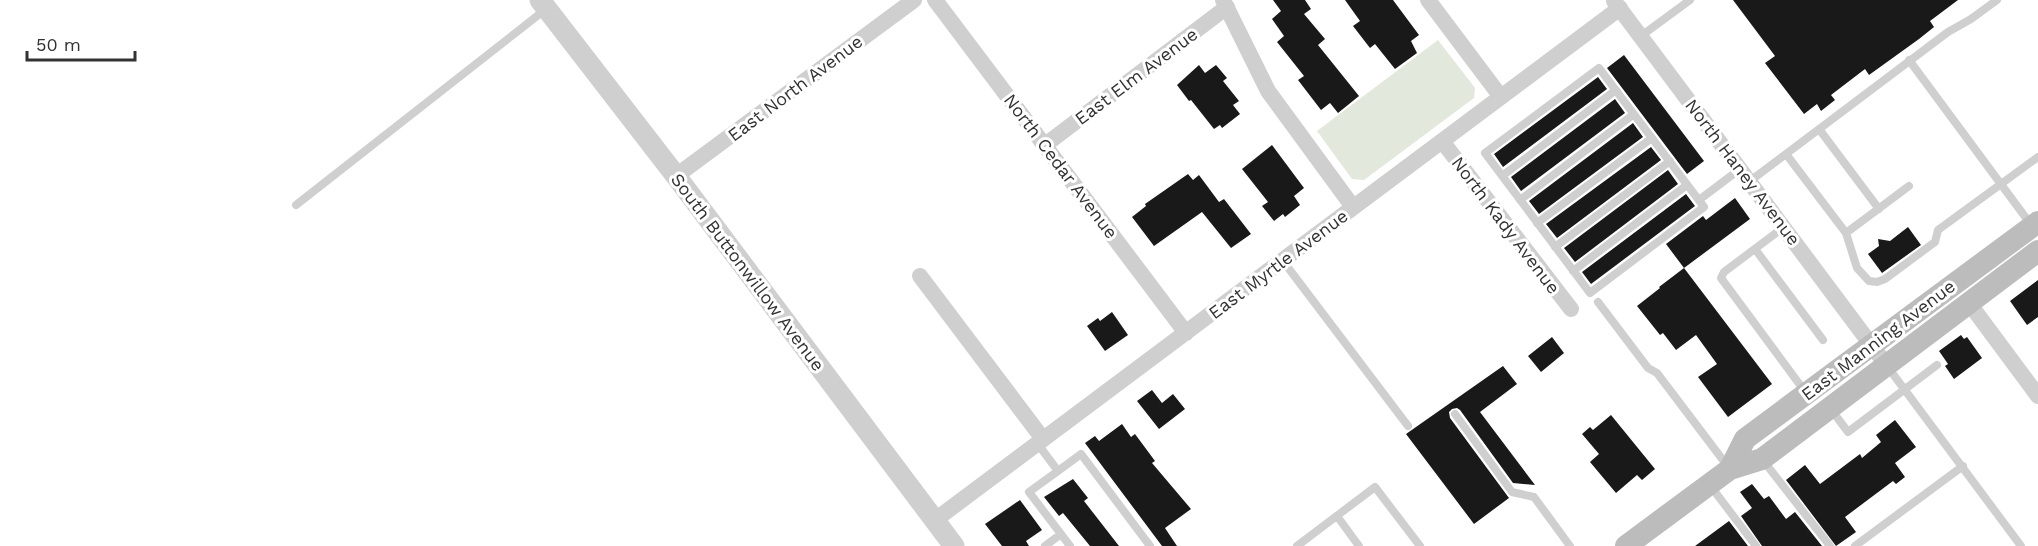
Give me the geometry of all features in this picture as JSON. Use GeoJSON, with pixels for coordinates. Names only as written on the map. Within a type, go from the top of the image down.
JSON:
{"type":"FeatureCollection","features":[{"type":"Feature","properties":{"kind":"main road","name":"East Manning Avenue"},"geometry":{"type":"LineString","coordinates":[[1730,469],[1745,440],[1871,345],[2036,227]]}},
{"type":"Feature","properties":{"kind":"main road","name":"East Manning Avenue"},"geometry":{"type":"LineString","coordinates":[[1626,546],[1730,469],[1762,459],[2038,251]]}},
{"type":"Feature","properties":{"kind":"street","name":"East North Avenue"},"geometry":{"type":"LineString","coordinates":[[676,176],[914,0]]}},
{"type":"Feature","properties":{"kind":"street","name":"North Cedar Avenue"},"geometry":{"type":"LineString","coordinates":[[935,0],[1186,333]]}},
{"type":"Feature","properties":{"kind":"street"},"geometry":{"type":"LineString","coordinates":[[1428,0],[1500,98]]}},
{"type":"Feature","properties":{"kind":"street","name":"East Elm Avenue"},"geometry":{"type":"LineString","coordinates":[[1045,145],[1225,3]]}},
{"type":"Feature","properties":{"kind":"street"},"geometry":{"type":"LineString","coordinates":[[1225,3],[1268,92],[1353,207]]}},
{"type":"Feature","properties":{"kind":"street","name":"South Buttonwillow Avenue"},"geometry":{"type":"LineString","coordinates":[[543,4],[676,176],[954,546]]}},
{"type":"Feature","properties":{"kind":"street","name":"East Myrtle Avenue"},"geometry":{"type":"LineString","coordinates":[[935,520],[1500,98],[1620,4]]}},
{"type":"Feature","properties":{"kind":"street","name":"North Haney Avenue"},"geometry":{"type":"LineString","coordinates":[[1620,4],[1641,36],[1887,366]]}},
{"type":"Feature","properties":{"kind":"street","name":"North Kady Avenue"},"geometry":{"type":"LineString","coordinates":[[1442,141],[1570,309]]}},
{"type":"Feature","properties":{"kind":"street"},"geometry":{"type":"LineString","coordinates":[[920,276],[1040,441]]}},
{"type":"Feature","properties":{"kind":"street"},"geometry":{"type":"LineString","coordinates":[[1969,303],[2038,396]]}},
{"type":"Feature","properties":{"kind":"lane"},"geometry":{"type":"LineString","coordinates":[[1641,36],[1690,0]]}},
{"type":"Feature","properties":{"kind":"lane"},"geometry":{"type":"LineString","coordinates":[[1699,200],[1786,154],[1952,28],[1971,19],[1997,0]]}},
{"type":"Feature","properties":{"kind":"lane"},"geometry":{"type":"LineString","coordinates":[[296,205],[543,4]]}},
{"type":"Feature","properties":{"kind":"lane"},"geometry":{"type":"LineString","coordinates":[[1909,60],[2001,184],[2036,227]]}},
{"type":"Feature","properties":{"kind":"lane"},"geometry":{"type":"LineString","coordinates":[[1599,68],[1634,114],[1704,207],[1590,293],[1485,153],[1599,68]]}},
{"type":"Feature","properties":{"kind":"lane"},"geometry":{"type":"LineString","coordinates":[[1502,176],[1616,90]]}},
{"type":"Feature","properties":{"kind":"lane"},"geometry":{"type":"LineString","coordinates":[[1520,200],[1634,114]]}},
{"type":"Feature","properties":{"kind":"lane"},"geometry":{"type":"LineString","coordinates":[[1819,129],[1879,208]]}},
{"type":"Feature","properties":{"kind":"lane"},"geometry":{"type":"LineString","coordinates":[[1538,223],[1652,138]]}},
{"type":"Feature","properties":{"kind":"lane"},"geometry":{"type":"LineString","coordinates":[[1786,154],[1846,233],[1857,268],[1865,278],[1873,282],[1881,281],[1935,242],[1938,230],[2038,158]]}},
{"type":"Feature","properties":{"kind":"lane"},"geometry":{"type":"LineString","coordinates":[[1556,247],[1670,161]]}},
{"type":"Feature","properties":{"kind":"lane"},"geometry":{"type":"LineString","coordinates":[[1573,270],[1687,185]]}},
{"type":"Feature","properties":{"kind":"lane"},"geometry":{"type":"LineString","coordinates":[[1846,233],[1909,186]]}},
{"type":"Feature","properties":{"kind":"lane"},"geometry":{"type":"LineString","coordinates":[[1784,227],[1724,272],[1721,278],[1806,393]]}},
{"type":"Feature","properties":{"kind":"lane"},"geometry":{"type":"LineString","coordinates":[[1755,249],[1823,340]]}},
{"type":"Feature","properties":{"kind":"lane"},"geometry":{"type":"LineString","coordinates":[[1282,261],[1408,426]]}},
{"type":"Feature","properties":{"kind":"lane"},"geometry":{"type":"LineString","coordinates":[[1598,302],[1648,368],[1657,373],[1730,469]]}},
{"type":"Feature","properties":{"kind":"lane"},"geometry":{"type":"LineString","coordinates":[[1830,408],[1848,432],[1937,365]]}},
{"type":"Feature","properties":{"kind":"lane"},"geometry":{"type":"LineString","coordinates":[[1887,366],[2021,546]]}},
{"type":"Feature","properties":{"kind":"lane"},"geometry":{"type":"LineString","coordinates":[[1455,414],[1512,492],[1534,497],[1570,546]]}},
{"type":"Feature","properties":{"kind":"lane"},"geometry":{"type":"LineString","coordinates":[[1040,441],[1058,471]]}},
{"type":"Feature","properties":{"kind":"lane"},"geometry":{"type":"LineString","coordinates":[[1070,546],[1029,492],[1081,454],[1150,546]]}},
{"type":"Feature","properties":{"kind":"lane"},"geometry":{"type":"LineString","coordinates":[[1762,459],[1830,546]]}},
{"type":"Feature","properties":{"kind":"lane"},"geometry":{"type":"LineString","coordinates":[[1855,546],[1963,466]]}},
{"type":"Feature","properties":{"kind":"lane"},"geometry":{"type":"LineString","coordinates":[[1709,484],[1756,546]]}},
{"type":"Feature","properties":{"kind":"lane"},"geometry":{"type":"LineString","coordinates":[[1297,546],[1375,487],[1420,546]]}},
{"type":"Feature","properties":{"kind":"lane"},"geometry":{"type":"LineString","coordinates":[[1337,516],[1359,546]]}},
{"type":"Feature","properties":{"kind":"lane"},"geometry":{"type":"LineString","coordinates":[[1045,546],[1061,534]]}},
{"type":"Feature","properties":{"kind":"shaded area"},"geometry":{"type":"Polygon","coordinates":[[[1438,40],[1475,88],[1474,98],[1364,180],[1352,179],[1317,131],[1438,40]]]}},
{"type":"Feature","properties":{"kind":"building"},"geometry":{"type":"Polygon","coordinates":[[[1273,0],[1305,0],[1311,9],[1304,14],[1325,39],[1318,45],[1359,96],[1338,113],[1330,103],[1321,110],[1298,80],[1304,76],[1277,42],[1284,36],[1272,19],[1281,11],[1273,0]]]}},
{"type":"Feature","properties":{"kind":"building"},"geometry":{"type":"Polygon","coordinates":[[[1345,0],[1393,0],[1419,35],[1411,41],[1417,53],[1395,69],[1375,44],[1370,48],[1353,26],[1360,21],[1345,0]]]}},
{"type":"Feature","properties":{"kind":"building"},"geometry":{"type":"Polygon","coordinates":[[[1733,0],[1958,0],[1930,21],[1934,27],[1919,39],[1869,75],[1865,69],[1831,95],[1835,100],[1821,111],[1817,104],[1804,114],[1765,63],[1775,56],[1733,0]]]}},
{"type":"Feature","properties":{"kind":"building"},"geometry":{"type":"Polygon","coordinates":[[[1624,55],[1704,161],[1687,174],[1607,68],[1624,55]]]}},
{"type":"Feature","properties":{"kind":"building"},"geometry":{"type":"Polygon","coordinates":[[[1199,65],[1205,73],[1216,65],[1227,78],[1223,81],[1239,101],[1233,105],[1240,114],[1222,128],[1220,125],[1214,129],[1177,85],[1199,65]]]}},
{"type":"Feature","properties":{"kind":"building"},"geometry":{"type":"Polygon","coordinates":[[[1598,77],[1607,89],[1503,167],[1494,154],[1598,77]]]}},
{"type":"Feature","properties":{"kind":"building"},"geometry":{"type":"Polygon","coordinates":[[[1615,99],[1625,113],[1521,191],[1511,177],[1615,99]]]}},
{"type":"Feature","properties":{"kind":"building"},"geometry":{"type":"Polygon","coordinates":[[[1633,123],[1643,137],[1539,214],[1529,201],[1633,123]]]}},
{"type":"Feature","properties":{"kind":"building"},"geometry":{"type":"Polygon","coordinates":[[[1272,145],[1304,188],[1294,196],[1300,205],[1285,217],[1283,214],[1274,221],[1262,206],[1268,202],[1242,169],[1272,145]]]}},
{"type":"Feature","properties":{"kind":"building"},"geometry":{"type":"Polygon","coordinates":[[[1651,147],[1661,160],[1557,238],[1546,224],[1651,147]]]}},
{"type":"Feature","properties":{"kind":"building"},"geometry":{"type":"Polygon","coordinates":[[[1668,170],[1678,184],[1575,262],[1564,248],[1668,170]]]}},
{"type":"Feature","properties":{"kind":"building"},"geometry":{"type":"Polygon","coordinates":[[[1188,174],[1193,180],[1199,175],[1219,202],[1224,199],[1251,234],[1231,248],[1202,212],[1154,246],[1132,217],[1146,206],[1145,204],[1188,174]]]}},
{"type":"Feature","properties":{"kind":"building"},"geometry":{"type":"Polygon","coordinates":[[[1686,194],[1695,206],[1591,284],[1582,272],[1686,194]]]}},
{"type":"Feature","properties":{"kind":"building"},"geometry":{"type":"Polygon","coordinates":[[[1735,198],[1750,219],[1684,268],[1666,244],[1703,216],[1706,220],[1735,198]]]}},
{"type":"Feature","properties":{"kind":"building"},"geometry":{"type":"Polygon","coordinates":[[[1908,227],[1921,245],[1882,273],[1868,254],[1879,246],[1878,239],[1890,241],[1908,227]]]}},
{"type":"Feature","properties":{"kind":"building"},"geometry":{"type":"Polygon","coordinates":[[[1684,268],[1772,384],[1728,417],[1698,377],[1717,364],[1696,335],[1676,350],[1663,333],[1660,335],[1637,306],[1684,268]]]}},
{"type":"Feature","properties":{"kind":"building"},"geometry":{"type":"Polygon","coordinates":[[[2038,280],[2038,317],[2027,325],[2010,301],[2038,280]]]}},
{"type":"Feature","properties":{"kind":"building"},"geometry":{"type":"Polygon","coordinates":[[[1112,312],[1128,335],[1105,351],[1087,326],[1098,318],[1100,321],[1112,312]]]}},
{"type":"Feature","properties":{"kind":"building"},"geometry":{"type":"Polygon","coordinates":[[[1961,335],[1964,339],[1967,337],[1982,358],[1954,379],[1939,351],[1961,335]]]}},
{"type":"Feature","properties":{"kind":"building"},"geometry":{"type":"Polygon","coordinates":[[[1552,337],[1564,353],[1541,372],[1528,356],[1552,337]]]}},
{"type":"Feature","properties":{"kind":"building"},"geometry":{"type":"Polygon","coordinates":[[[1503,366],[1517,384],[1480,412],[1535,485],[1513,483],[1460,410],[1452,409],[1449,412],[1450,418],[1509,498],[1474,524],[1406,434],[1503,366]]]}},
{"type":"Feature","properties":{"kind":"building"},"geometry":{"type":"Polygon","coordinates":[[[1152,390],[1162,403],[1173,394],[1185,409],[1159,429],[1137,401],[1152,390]]]}},
{"type":"Feature","properties":{"kind":"building"},"geometry":{"type":"Polygon","coordinates":[[[1611,415],[1655,469],[1642,480],[1637,475],[1616,493],[1590,462],[1599,454],[1582,434],[1590,427],[1593,430],[1611,415]]]}},
{"type":"Feature","properties":{"kind":"building"},"geometry":{"type":"Polygon","coordinates":[[[1895,420],[1916,447],[1895,463],[1905,477],[1896,484],[1893,481],[1845,517],[1856,532],[1836,546],[1786,480],[1805,465],[1820,484],[1860,454],[1862,458],[1881,442],[1876,435],[1895,420]]]}},
{"type":"Feature","properties":{"kind":"building"},"geometry":{"type":"Polygon","coordinates":[[[1122,424],[1131,437],[1135,434],[1155,461],[1152,463],[1191,509],[1165,528],[1177,546],[1162,546],[1085,443],[1095,436],[1099,441],[1122,424]]]}},
{"type":"Feature","properties":{"kind":"building"},"geometry":{"type":"Polygon","coordinates":[[[1073,479],[1088,498],[1084,501],[1119,546],[1090,546],[1063,513],[1059,516],[1044,497],[1073,479]]]}},
{"type":"Feature","properties":{"kind":"building"},"geometry":{"type":"Polygon","coordinates":[[[1752,484],[1764,499],[1769,496],[1786,519],[1795,512],[1822,546],[1762,546],[1741,516],[1752,508],[1740,492],[1752,484]]]}},
{"type":"Feature","properties":{"kind":"building"},"geometry":{"type":"Polygon","coordinates":[[[1020,500],[1042,530],[1026,541],[1029,546],[1002,546],[985,524],[1020,500]]]}},
{"type":"Feature","properties":{"kind":"building"},"geometry":{"type":"Polygon","coordinates":[[[1729,521],[1748,546],[1695,546],[1729,521]]]}}]}
